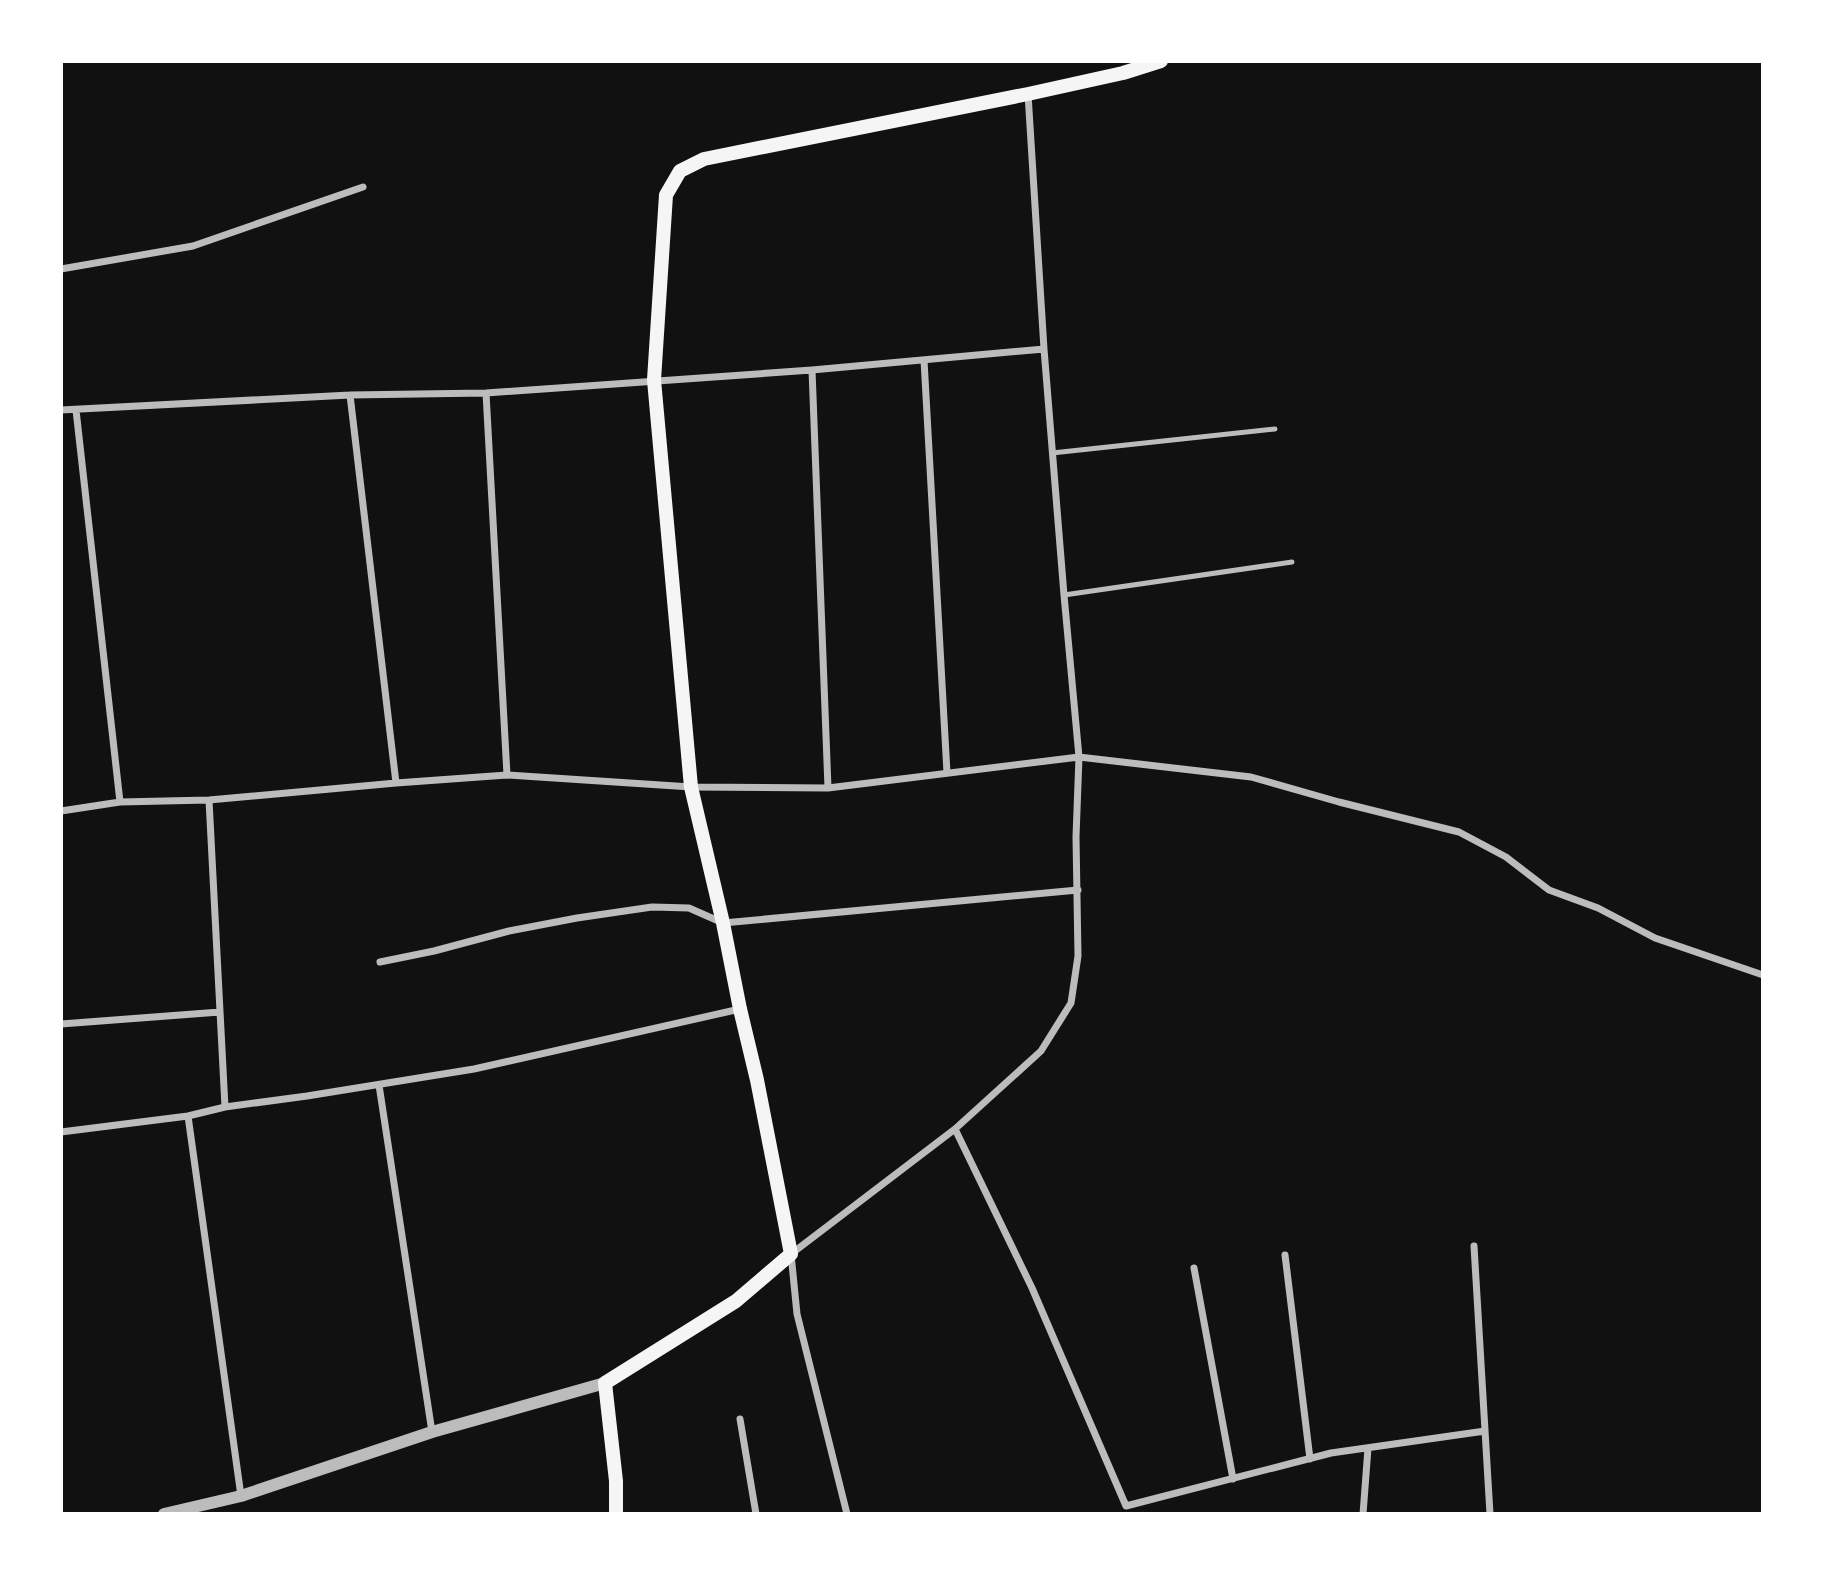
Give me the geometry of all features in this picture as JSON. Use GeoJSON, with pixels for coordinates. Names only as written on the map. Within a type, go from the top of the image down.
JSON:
{"type":"FeatureCollection","features":[{"type":"Feature","properties":{"kind":"main road"},"geometry":{"type":"LineString","coordinates":[[616,1514],[616,1481],[605,1383],[736,1301],[791,1254],[757,1080],[691,787],[654,380],[666,195],[680,171],[704,159],[1028,94],[1123,73],[1160,61]]}},
{"type":"Feature","properties":{"kind":"street"},"geometry":{"type":"LineString","coordinates":[[847,1514],[797,1314],[791,1254],[955,1129],[1041,1051],[1070,1003],[1078,956],[1076,837],[1079,757],[1044,349],[1028,94]]}},
{"type":"Feature","properties":{"kind":"street"},"geometry":{"type":"LineString","coordinates":[[61,269],[192,246],[363,187]]}},
{"type":"Feature","properties":{"kind":"street"},"geometry":{"type":"LineString","coordinates":[[61,410],[349,394],[486,393],[812,370],[1044,349]]}},
{"type":"Feature","properties":{"kind":"street"},"geometry":{"type":"LineString","coordinates":[[924,360],[947,773]]}},
{"type":"Feature","properties":{"kind":"street"},"geometry":{"type":"LineString","coordinates":[[812,370],[828,788]]}},
{"type":"Feature","properties":{"kind":"street"},"geometry":{"type":"LineString","coordinates":[[486,393],[507,775]]}},
{"type":"Feature","properties":{"kind":"street"},"geometry":{"type":"LineString","coordinates":[[349,394],[396,783]]}},
{"type":"Feature","properties":{"kind":"street"},"geometry":{"type":"LineString","coordinates":[[76,410],[120,802]]}},
{"type":"Feature","properties":{"kind":"street"},"geometry":{"type":"LineString","coordinates":[[61,811],[120,802],[209,800],[507,775],[691,787],[828,788],[1079,757],[1251,777],[1339,803],[1459,832],[1506,857],[1549,890],[1598,908],[1655,938],[1763,975]]}},
{"type":"Feature","properties":{"kind":"street"},"geometry":{"type":"LineString","coordinates":[[209,800],[225,1107]]}},
{"type":"Feature","properties":{"kind":"street"},"geometry":{"type":"LineString","coordinates":[[380,962],[509,931],[652,907],[689,908],[723,923],[1078,890]]}},
{"type":"Feature","properties":{"kind":"street"},"geometry":{"type":"LineString","coordinates":[[61,1132],[188,1116],[225,1107],[474,1069],[740,1009]]}},
{"type":"Feature","properties":{"kind":"street"},"geometry":{"type":"LineString","coordinates":[[61,1024],[220,1012]]}},
{"type":"Feature","properties":{"kind":"street"},"geometry":{"type":"LineString","coordinates":[[379,1085],[432,1432]]}},
{"type":"Feature","properties":{"kind":"street"},"geometry":{"type":"LineString","coordinates":[[188,1116],[241,1496]]}},
{"type":"Feature","properties":{"kind":"street"},"geometry":{"type":"LineString","coordinates":[[955,1129],[1032,1287],[1126,1510],[1331,1453],[1485,1431]]}},
{"type":"Feature","properties":{"kind":"street"},"geometry":{"type":"LineString","coordinates":[[1474,1246],[1490,1514]]}},
{"type":"Feature","properties":{"kind":"street"},"geometry":{"type":"LineString","coordinates":[[1285,1255],[1310,1459]]}},
{"type":"Feature","properties":{"kind":"street"},"geometry":{"type":"LineString","coordinates":[[1194,1268],[1233,1479]]}},
{"type":"Feature","properties":{"kind":"street"},"geometry":{"type":"LineString","coordinates":[[164,1514],[241,1496],[432,1432],[605,1383]]}},
{"type":"Feature","properties":{"kind":"street"},"geometry":{"type":"LineString","coordinates":[[740,1419],[756,1514]]}},
{"type":"Feature","properties":{"kind":"street"},"geometry":{"type":"LineString","coordinates":[[1363,1514],[1368,1448]]}},
{"type":"Feature","properties":{"kind":"lane"},"geometry":{"type":"LineString","coordinates":[[1052,453],[1275,429]]}},
{"type":"Feature","properties":{"kind":"lane"},"geometry":{"type":"LineString","coordinates":[[1064,595],[1292,562]]}}]}
